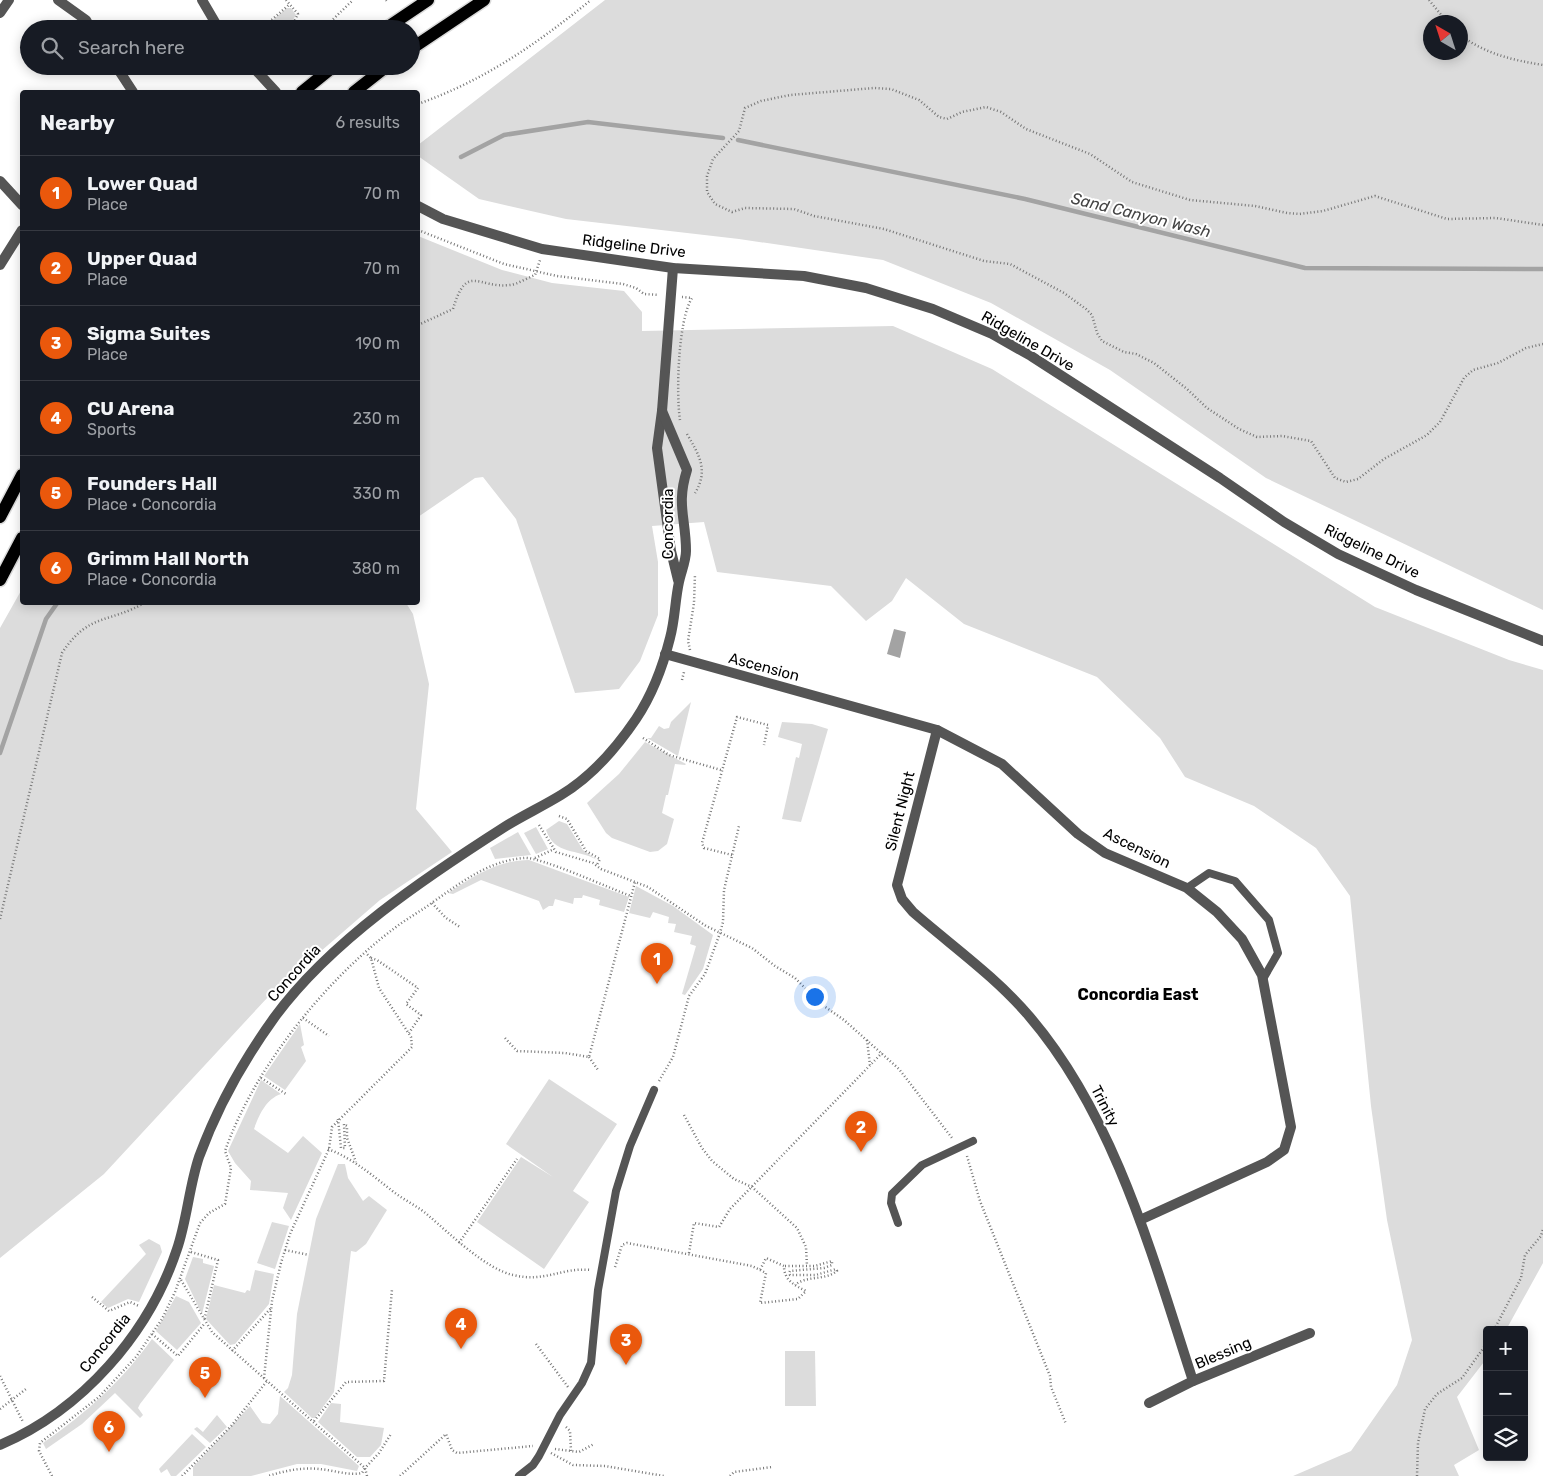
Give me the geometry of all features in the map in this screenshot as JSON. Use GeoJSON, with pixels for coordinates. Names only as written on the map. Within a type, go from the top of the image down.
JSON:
{"type":"FeatureCollection","features":[{"type":"Feature","properties":{"kind":"main road"},"geometry":{"type":"LineString","coordinates":[[398,20],[428,0]]}},
{"type":"Feature","properties":{"kind":"main road"},"geometry":{"type":"LineString","coordinates":[[420,43],[484,0]]}},
{"type":"Feature","properties":{"kind":"main road"},"geometry":{"type":"LineString","coordinates":[[304,90],[323,75]]}},
{"type":"Feature","properties":{"kind":"main road"},"geometry":{"type":"LineString","coordinates":[[357,90],[376,75]]}},
{"type":"Feature","properties":{"kind":"main road"},"geometry":{"type":"LineString","coordinates":[[0,517],[20,479]]}},
{"type":"Feature","properties":{"kind":"main road"},"geometry":{"type":"LineString","coordinates":[[0,580],[20,542]]}},
{"type":"Feature","properties":{"kind":"street"},"geometry":{"type":"LineString","coordinates":[[0,12],[9,0]]}},
{"type":"Feature","properties":{"kind":"street"},"geometry":{"type":"LineString","coordinates":[[58,0],[86,20]]}},
{"type":"Feature","properties":{"kind":"street"},"geometry":{"type":"LineString","coordinates":[[202,0],[214,20]]}},
{"type":"Feature","properties":{"kind":"street"},"geometry":{"type":"LineString","coordinates":[[122,75],[132,90]]}},
{"type":"Feature","properties":{"kind":"street"},"geometry":{"type":"LineString","coordinates":[[260,75],[274,90]]}},
{"type":"Feature","properties":{"kind":"street"},"geometry":{"type":"LineString","coordinates":[[0,181],[20,203]]}},
{"type":"Feature","properties":{"kind":"street","name":"Ridgeline Drive"},"geometry":{"type":"LineString","coordinates":[[420,207],[442,219],[542,248],[647,262],[673,268],[804,276],[866,288],[933,309],[992,334],[1031,356],[1220,478],[1284,522],[1338,554],[1416,590],[1543,641]]}},
{"type":"Feature","properties":{"kind":"street"},"geometry":{"type":"LineString","coordinates":[[0,265],[20,233]]}},
{"type":"Feature","properties":{"kind":"street","name":"Concordia"},"geometry":{"type":"LineString","coordinates":[[673,268],[658,448],[660,479],[671,551],[679,583]]}},
{"type":"Feature","properties":{"kind":"street","name":"Concordia"},"geometry":{"type":"LineString","coordinates":[[0,1445],[29,1431],[61,1410],[92,1383],[129,1342],[149,1311],[177,1250],[200,1156],[239,1074],[276,1016],[328,956],[382,911],[507,825],[564,794],[618,744],[638,716],[657,681],[671,636],[679,583],[686,553],[680,492],[687,470],[662,411]]}},
{"type":"Feature","properties":{"kind":"street","name":"Ascension"},"geometry":{"type":"LineString","coordinates":[[665,654],[937,730],[1002,764],[1078,834],[1105,853],[1187,888],[1217,912],[1242,939],[1263,979],[1291,1127],[1284,1150],[1267,1162],[1140,1220]]}},
{"type":"Feature","properties":{"kind":"street","name":"Silent Night"},"geometry":{"type":"LineString","coordinates":[[902,899],[897,885],[937,730]]}},
{"type":"Feature","properties":{"kind":"street","name":"Trinity"},"geometry":{"type":"LineString","coordinates":[[902,899],[913,912],[1002,988],[1029,1016],[1064,1061],[1090,1107],[1140,1220],[1193,1381]]}},
{"type":"Feature","properties":{"kind":"street","name":"Blessing"},"geometry":{"type":"LineString","coordinates":[[1149,1403],[1193,1381],[1310,1333]]}},
{"type":"Feature","properties":{"kind":"lane"},"geometry":{"type":"LineString","coordinates":[[1187,888],[1209,873],[1235,881],[1269,920],[1278,953],[1263,979]]}},
{"type":"Feature","properties":{"kind":"lane"},"geometry":{"type":"LineString","coordinates":[[519,1476],[533,1465],[544,1448],[556,1421],[591,1363],[598,1290],[616,1191],[630,1146],[654,1090]]}},
{"type":"Feature","properties":{"kind":"lane"},"geometry":{"type":"LineString","coordinates":[[898,1223],[891,1203],[892,1194],[899,1186],[922,1165],[973,1141]]}},
{"type":"Feature","properties":{"kind":"path"},"geometry":{"type":"LineString","coordinates":[[286,0],[298,14],[295,20]]}},
{"type":"Feature","properties":{"kind":"path"},"geometry":{"type":"LineString","coordinates":[[332,20],[353,0]]}},
{"type":"Feature","properties":{"kind":"path"},"geometry":{"type":"LineString","coordinates":[[420,103],[456,90],[484,76],[511,59],[591,0]]}},
{"type":"Feature","properties":{"kind":"path"},"geometry":{"type":"LineString","coordinates":[[1429,0],[1441,15]]}},
{"type":"Feature","properties":{"kind":"path"},"geometry":{"type":"LineString","coordinates":[[271,20],[290,4]]}},
{"type":"Feature","properties":{"kind":"path"},"geometry":{"type":"LineString","coordinates":[[1468,40],[1488,52],[1512,60],[1543,65]]}},
{"type":"Feature","properties":{"kind":"path"},"geometry":{"type":"LineString","coordinates":[[1543,225],[1496,218],[1447,219],[1376,196],[1323,211],[1299,214],[1255,206],[1190,200],[1132,182],[1090,154],[1026,129],[986,107],[973,109],[947,119],[938,118],[912,96],[891,89],[874,88],[790,95],[761,101],[745,108],[739,131],[713,159],[707,176],[707,192],[715,204],[732,212],[745,208],[794,209],[814,216],[884,229],[984,261],[1010,264],[1064,293],[1086,308],[1092,315],[1097,333],[1102,341],[1124,352],[1136,354],[1154,363],[1187,389],[1207,408],[1239,430],[1256,437],[1282,436],[1311,441],[1335,478],[1346,482],[1358,479],[1384,458],[1427,435],[1440,422],[1464,378],[1473,370],[1498,362],[1526,348],[1543,344]]}},
{"type":"Feature","properties":{"kind":"path"},"geometry":{"type":"LineString","coordinates":[[420,231],[504,264],[537,272],[623,284],[636,288],[644,294]]}},
{"type":"Feature","properties":{"kind":"path"},"geometry":{"type":"LineString","coordinates":[[537,272],[542,248]]}},
{"type":"Feature","properties":{"kind":"path"},"geometry":{"type":"LineString","coordinates":[[420,324],[453,309],[458,293],[465,283],[474,280],[509,285],[537,272]]}},
{"type":"Feature","properties":{"kind":"path"},"geometry":{"type":"LineString","coordinates":[[0,919],[62,653],[74,635],[89,624],[138,605]]}},
{"type":"Feature","properties":{"kind":"path"},"geometry":{"type":"LineString","coordinates":[[732,855],[704,848],[702,843],[737,717],[768,725],[764,745]]}},
{"type":"Feature","properties":{"kind":"path"},"geometry":{"type":"LineString","coordinates":[[643,738],[669,755],[721,770]]}},
{"type":"Feature","properties":{"kind":"path"},"geometry":{"type":"LineString","coordinates":[[559,816],[567,820],[586,851],[600,859],[597,866]]}},
{"type":"Feature","properties":{"kind":"path"},"geometry":{"type":"LineString","coordinates":[[540,825],[554,849],[562,855],[593,863],[635,882],[669,900],[706,926],[720,933]]}},
{"type":"Feature","properties":{"kind":"path"},"geometry":{"type":"LineString","coordinates":[[654,1090],[673,1057],[689,996],[705,974],[720,933],[723,922],[724,890],[739,826]]}},
{"type":"Feature","properties":{"kind":"path"},"geometry":{"type":"LineString","coordinates":[[535,858],[554,849]]}},
{"type":"Feature","properties":{"kind":"path"},"geometry":{"type":"LineString","coordinates":[[38,1447],[44,1440],[80,1414],[99,1397],[123,1372],[162,1319],[180,1280],[200,1223],[209,1213],[225,1204],[231,1168],[225,1151],[260,1078],[303,1018],[343,973],[395,928],[494,864],[527,857],[631,896]]}},
{"type":"Feature","properties":{"kind":"path"},"geometry":{"type":"LineString","coordinates":[[589,1057],[635,882]]}},
{"type":"Feature","properties":{"kind":"path"},"geometry":{"type":"LineString","coordinates":[[432,903],[446,918],[460,927]]}},
{"type":"Feature","properties":{"kind":"path"},"geometry":{"type":"LineString","coordinates":[[182,1476],[232,1425],[265,1380],[272,1307],[285,1250],[328,1149],[332,1127],[338,1119],[407,1054],[413,1042],[409,1033],[384,998],[371,958],[366,952]]}},
{"type":"Feature","properties":{"kind":"path"},"geometry":{"type":"LineString","coordinates":[[371,958],[377,960],[418,988],[406,1004],[422,1016],[409,1033]]}},
{"type":"Feature","properties":{"kind":"path"},"geometry":{"type":"LineString","coordinates":[[303,1018],[329,1036]]}},
{"type":"Feature","properties":{"kind":"path"},"geometry":{"type":"LineString","coordinates":[[505,1038],[517,1051],[565,1053],[589,1057],[598,1070]]}},
{"type":"Feature","properties":{"kind":"path"},"geometry":{"type":"LineString","coordinates":[[866,1039],[870,1065]]}},
{"type":"Feature","properties":{"kind":"path"},"geometry":{"type":"LineString","coordinates":[[689,1253],[694,1223],[720,1227],[723,1217],[882,1053]]}},
{"type":"Feature","properties":{"kind":"path"},"geometry":{"type":"LineString","coordinates":[[260,1078],[286,1094]]}},
{"type":"Feature","properties":{"kind":"path"},"geometry":{"type":"LineString","coordinates":[[684,1116],[702,1148],[712,1161],[734,1179],[752,1187],[797,1228],[806,1247],[807,1266]]}},
{"type":"Feature","properties":{"kind":"path"},"geometry":{"type":"LineString","coordinates":[[338,1119],[343,1155]]}},
{"type":"Feature","properties":{"kind":"path"},"geometry":{"type":"LineString","coordinates":[[341,1148],[345,1148],[344,1124],[348,1126],[347,1138],[356,1162]]}},
{"type":"Feature","properties":{"kind":"path"},"geometry":{"type":"LineString","coordinates":[[328,1149],[356,1162],[428,1214],[446,1232]]}},
{"type":"Feature","properties":{"kind":"path"},"geometry":{"type":"LineString","coordinates":[[459,1243],[517,1159]]}},
{"type":"Feature","properties":{"kind":"path"},"geometry":{"type":"LineString","coordinates":[[1496,1326],[1521,1278],[1525,1255],[1541,1236],[1543,1229]]}},
{"type":"Feature","properties":{"kind":"path"},"geometry":{"type":"LineString","coordinates":[[285,1250],[309,1255]]}},
{"type":"Feature","properties":{"kind":"path"},"geometry":{"type":"LineString","coordinates":[[152,1334],[178,1356],[204,1322],[218,1260],[191,1252]]}},
{"type":"Feature","properties":{"kind":"path"},"geometry":{"type":"LineString","coordinates":[[760,1270],[766,1258],[784,1266],[807,1266],[832,1261],[832,1265],[824,1268],[790,1271],[790,1275],[805,1276],[836,1268],[837,1271],[819,1278],[802,1280],[795,1285]]}},
{"type":"Feature","properties":{"kind":"path"},"geometry":{"type":"LineString","coordinates":[[766,1273],[760,1303],[798,1299],[806,1291],[786,1277],[784,1266]]}},
{"type":"Feature","properties":{"kind":"path"},"geometry":{"type":"LineString","coordinates":[[180,1280],[204,1322],[265,1380],[314,1421],[365,1468],[367,1476]]}},
{"type":"Feature","properties":{"kind":"path"},"geometry":{"type":"LineString","coordinates":[[314,1421],[346,1382],[384,1381],[392,1288]]}},
{"type":"Feature","properties":{"kind":"path"},"geometry":{"type":"LineString","coordinates":[[92,1296],[109,1311],[130,1302],[162,1319]]}},
{"type":"Feature","properties":{"kind":"path"},"geometry":{"type":"LineString","coordinates":[[232,1350],[272,1307]]}},
{"type":"Feature","properties":{"kind":"path"},"geometry":{"type":"LineString","coordinates":[[536,1344],[574,1394]]}},
{"type":"Feature","properties":{"kind":"path"},"geometry":{"type":"LineString","coordinates":[[1418,1476],[1418,1443],[1425,1409],[1438,1394],[1462,1378],[1483,1349]]}},
{"type":"Feature","properties":{"kind":"path"},"geometry":{"type":"LineString","coordinates":[[0,1376],[52,1476]]}},
{"type":"Feature","properties":{"kind":"path"},"geometry":{"type":"LineString","coordinates":[[0,1409],[26,1389]]}},
{"type":"Feature","properties":{"kind":"path"},"geometry":{"type":"LineString","coordinates":[[556,1421],[570,1431],[571,1451]]}},
{"type":"Feature","properties":{"kind":"path"},"geometry":{"type":"LineString","coordinates":[[268,1476],[290,1470],[317,1468],[355,1475],[362,1473],[379,1453],[391,1434]]}},
{"type":"Feature","properties":{"kind":"path"},"geometry":{"type":"LineString","coordinates":[[400,1476],[446,1434],[452,1450],[457,1453],[539,1446],[573,1465],[605,1466],[664,1476]]}},
{"type":"Feature","properties":{"kind":"path"},"geometry":{"type":"LineString","coordinates":[[544,1448],[584,1451],[594,1444]]}},
{"type":"Feature","properties":{"kind":"path"},"geometry":{"type":"LineString","coordinates":[[730,1476],[734,1472],[772,1467]]}},
{"type":"Feature","properties":{"kind":"path"},"geometry":{"type":"LineString","coordinates":[[186,1472],[189,1476]]}},
{"type":"Feature","properties":{"kind":"shaded area"},"geometry":{"type":"Polygon","coordinates":[[[605,0],[1543,0],[1543,610],[1266,478],[1110,370],[991,303],[883,260],[739,239],[566,219],[479,199],[420,157],[420,143],[605,0]]]}},
{"type":"Feature","properties":{"kind":"shaded area"},"geometry":{"type":"Polygon","coordinates":[[[287,8],[291,8],[296,15],[293,20],[273,20],[287,8]]]}},
{"type":"Feature","properties":{"kind":"shaded area"},"geometry":{"type":"Polygon","coordinates":[[[420,237],[502,270],[552,283],[624,291],[642,312],[642,331],[893,326],[992,369],[1375,607],[1509,660],[1543,670],[1543,1263],[1508,1326],[1483,1326],[1483,1363],[1457,1397],[1479,1450],[1454,1465],[1459,1476],[1293,1476],[1351,1451],[1397,1385],[1412,1340],[1387,1220],[1371,1106],[1350,896],[1316,848],[1254,806],[1185,777],[1160,738],[1097,677],[964,624],[906,578],[892,601],[866,621],[831,586],[717,572],[704,522],[652,526],[658,562],[658,615],[640,661],[619,689],[575,693],[516,519],[483,477],[475,478],[420,516],[420,237]]]}},
{"type":"Feature","properties":{"kind":"shaded area"},"geometry":{"type":"Polygon","coordinates":[[[20,593],[20,605],[407,605],[413,614],[429,684],[416,809],[452,852],[380,900],[268,997],[104,1174],[0,1258],[0,628],[20,593]]]}},
{"type":"Feature","properties":{"kind":"shaded area"},"geometry":{"type":"Polygon","coordinates":[[[894,629],[906,632],[900,658],[887,654],[894,629]]]}},
{"type":"Feature","properties":{"kind":"shaded area"},"geometry":{"type":"Polygon","coordinates":[[[691,702],[678,756],[647,738],[651,738],[659,726],[664,729],[669,728],[671,722],[691,702]]]}},
{"type":"Feature","properties":{"kind":"shaded area"},"geometry":{"type":"Polygon","coordinates":[[[782,722],[812,724],[828,729],[801,822],[782,819],[796,757],[799,758],[802,744],[778,737],[782,722]]]}},
{"type":"Feature","properties":{"kind":"shaded area"},"geometry":{"type":"Polygon","coordinates":[[[645,742],[686,764],[675,764],[668,795],[666,795],[662,813],[674,819],[667,844],[658,851],[650,852],[612,838],[606,833],[587,803],[619,774],[645,742]]]}},
{"type":"Feature","properties":{"kind":"shaded area"},"geometry":{"type":"Polygon","coordinates":[[[559,821],[567,824],[583,850],[597,860],[561,848],[555,844],[546,830],[559,821]]]}},
{"type":"Feature","properties":{"kind":"shaded area"},"geometry":{"type":"Polygon","coordinates":[[[536,827],[548,849],[536,854],[524,833],[536,827]]]}},
{"type":"Feature","properties":{"kind":"shaded area"},"geometry":{"type":"Polygon","coordinates":[[[518,832],[531,855],[495,859],[490,848],[518,832]]]}},
{"type":"Feature","properties":{"kind":"shaded area"},"geometry":{"type":"Polygon","coordinates":[[[529,860],[629,897],[624,912],[599,905],[600,900],[583,895],[582,898],[574,898],[573,904],[555,899],[553,906],[543,910],[539,901],[481,880],[453,894],[448,893],[487,870],[507,863],[529,860]]]}},
{"type":"Feature","properties":{"kind":"shaded area"},"geometry":{"type":"Polygon","coordinates":[[[636,886],[673,906],[713,935],[703,969],[685,995],[682,994],[696,946],[690,944],[692,936],[674,932],[676,924],[668,923],[669,917],[653,912],[650,918],[629,913],[636,886]]]}},
{"type":"Feature","properties":{"kind":"shaded area"},"geometry":{"type":"Polygon","coordinates":[[[300,1024],[304,1045],[301,1047],[306,1061],[285,1090],[264,1076],[300,1024]]]}},
{"type":"Feature","properties":{"kind":"shaded area"},"geometry":{"type":"Polygon","coordinates":[[[549,1079],[617,1124],[573,1191],[589,1202],[544,1269],[477,1222],[521,1157],[553,1177],[506,1144],[549,1079]]]}},
{"type":"Feature","properties":{"kind":"shaded area"},"geometry":{"type":"Polygon","coordinates":[[[261,1080],[281,1094],[267,1104],[254,1129],[288,1153],[303,1136],[322,1153],[291,1220],[283,1208],[288,1193],[250,1190],[251,1181],[235,1163],[228,1151],[261,1080]]]}},
{"type":"Feature","properties":{"kind":"shaded area"},"geometry":{"type":"Polygon","coordinates":[[[338,1164],[345,1164],[348,1178],[363,1201],[369,1196],[387,1210],[366,1244],[356,1252],[351,1251],[334,1392],[315,1418],[312,1418],[284,1392],[288,1388],[292,1375],[297,1314],[316,1219],[338,1164]]]}},
{"type":"Feature","properties":{"kind":"shaded area"},"geometry":{"type":"Polygon","coordinates":[[[272,1222],[289,1226],[275,1269],[257,1263],[272,1222]]]}},
{"type":"Feature","properties":{"kind":"shaded area"},"geometry":{"type":"Polygon","coordinates":[[[149,1239],[160,1245],[162,1252],[139,1302],[128,1299],[108,1308],[101,1302],[146,1254],[139,1245],[149,1239]]]}},
{"type":"Feature","properties":{"kind":"shaded area"},"geometry":{"type":"Polygon","coordinates":[[[193,1257],[203,1259],[203,1263],[214,1266],[202,1314],[185,1279],[193,1257]]]}},
{"type":"Feature","properties":{"kind":"shaded area"},"geometry":{"type":"Polygon","coordinates":[[[255,1270],[274,1274],[269,1304],[235,1344],[230,1345],[206,1319],[214,1285],[245,1293],[247,1290],[250,1291],[255,1270]]]}},
{"type":"Feature","properties":{"kind":"shaded area"},"geometry":{"type":"Polygon","coordinates":[[[176,1296],[189,1302],[201,1323],[177,1350],[156,1331],[176,1296]]]}},
{"type":"Feature","properties":{"kind":"shaded area"},"geometry":{"type":"Polygon","coordinates":[[[152,1339],[174,1360],[140,1404],[138,1408],[143,1415],[140,1418],[115,1393],[82,1424],[46,1449],[43,1443],[102,1396],[128,1369],[152,1339]]]}},
{"type":"Feature","properties":{"kind":"shaded area"},"geometry":{"type":"Polygon","coordinates":[[[785,1351],[815,1351],[816,1406],[785,1406],[785,1351]]]}},
{"type":"Feature","properties":{"kind":"shaded area"},"geometry":{"type":"Polygon","coordinates":[[[280,1396],[359,1466],[357,1471],[321,1464],[297,1464],[251,1476],[193,1476],[193,1467],[250,1406],[262,1423],[270,1424],[278,1414],[280,1396]]]}},
{"type":"Feature","properties":{"kind":"shaded area"},"geometry":{"type":"Polygon","coordinates":[[[331,1403],[341,1404],[340,1422],[384,1428],[381,1445],[370,1457],[357,1457],[318,1422],[331,1403]]]}},
{"type":"Feature","properties":{"kind":"shaded area"},"geometry":{"type":"Polygon","coordinates":[[[217,1415],[227,1427],[210,1443],[194,1429],[197,1427],[203,1432],[217,1415]]]}},
{"type":"Feature","properties":{"kind":"shaded area"},"geometry":{"type":"Polygon","coordinates":[[[192,1434],[206,1447],[176,1476],[171,1476],[167,1469],[161,1473],[159,1469],[192,1434]]]}},
{"type":"Feature","properties":{"kind":"waterway","name":"Sand Canyon Wash"},"geometry":{"type":"LineString","coordinates":[[461,157],[504,135],[588,122],[723,138]]}},
{"type":"Feature","properties":{"kind":"waterway","name":"Sand Canyon Wash"},"geometry":{"type":"LineString","coordinates":[[738,140],[1025,199],[1305,268],[1543,269]]}},
{"type":"Feature","properties":{"kind":"waterway","name":"Sand Canyon Wash"},"geometry":{"type":"LineString","coordinates":[[0,753],[46,619],[56,605]]}},
{"type":"Feature","properties":{"kind":"place","name":"Lower Quad"},"geometry":{"type":"Point","coordinates":[657,984]}},
{"type":"Feature","properties":{"kind":"place","name":"Upper Quad"},"geometry":{"type":"Point","coordinates":[861,1152]}},
{"type":"Feature","properties":{"kind":"place","name":"CU Arena"},"geometry":{"type":"Point","coordinates":[461,1349]}},
{"type":"Feature","properties":{"kind":"place","name":"Sigma Suites"},"geometry":{"type":"Point","coordinates":[626,1365]}},
{"type":"Feature","properties":{"kind":"place","name":"Founders Hall"},"geometry":{"type":"Point","coordinates":[205,1398]}},
{"type":"Feature","properties":{"kind":"place","name":"Grimm Hall North"},"geometry":{"type":"Point","coordinates":[109,1452]}},
{"type":"Feature","properties":{"kind":"district","name":"Concordia East"},"geometry":{"type":"Point","coordinates":[1138,994]}}]}
